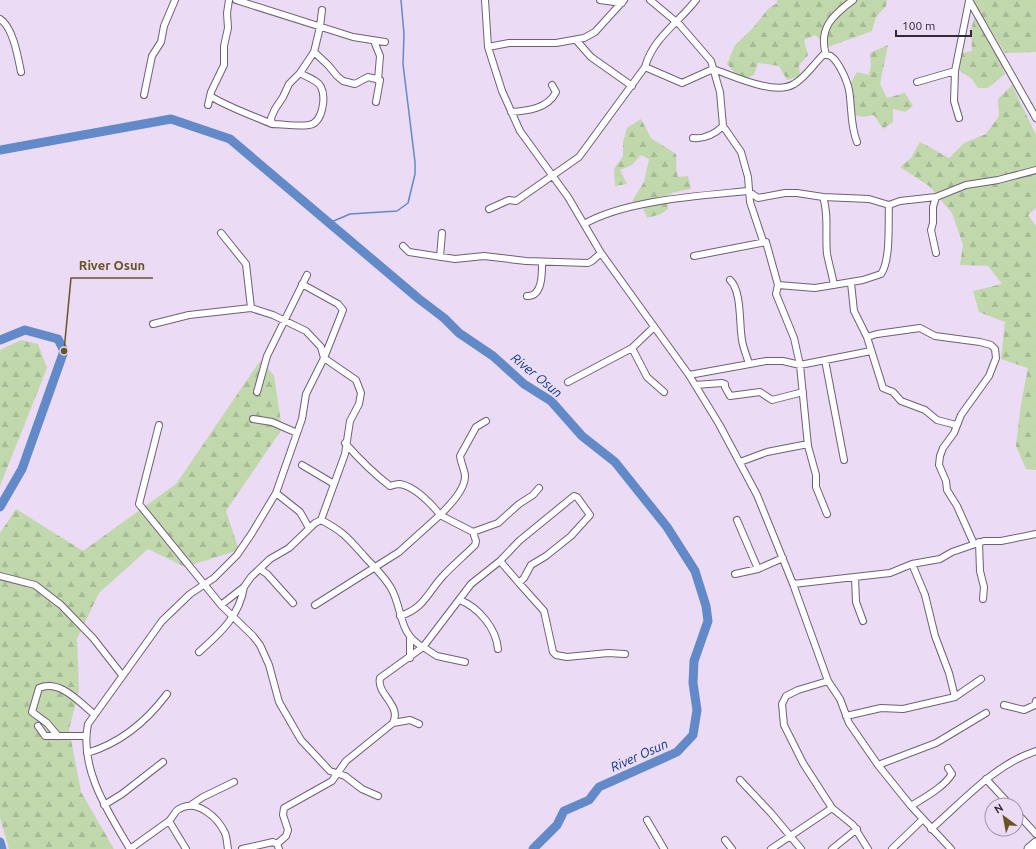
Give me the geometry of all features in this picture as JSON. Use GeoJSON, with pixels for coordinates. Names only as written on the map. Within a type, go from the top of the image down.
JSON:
{"type":"FeatureCollection","features":[{"type":"Feature","properties":{"kind":"highway"},"geometry":{"type":"LineString","coordinates":[[1029,849],[1036,843]]}},
{"type":"Feature","properties":{"kind":"street"},"geometry":{"type":"LineString","coordinates":[[144,95],[152,56],[161,42],[164,26],[175,0]]}},
{"type":"Feature","properties":{"kind":"street"},"geometry":{"type":"LineString","coordinates":[[208,105],[210,96],[224,65],[224,46],[228,28],[226,13],[229,0]]}},
{"type":"Feature","properties":{"kind":"street"},"geometry":{"type":"LineString","coordinates":[[236,0],[320,27],[374,41],[385,42]]}},
{"type":"Feature","properties":{"kind":"street"},"geometry":{"type":"LineString","coordinates":[[485,0],[488,46],[511,112],[530,147],[568,197],[601,253],[689,375],[740,462],[757,495],[793,584],[828,681],[840,699],[848,723],[878,765],[911,806],[951,849]]}},
{"type":"Feature","properties":{"kind":"street"},"geometry":{"type":"LineString","coordinates":[[600,0],[623,2]]}},
{"type":"Feature","properties":{"kind":"street"},"geometry":{"type":"LineString","coordinates":[[650,0],[676,22],[703,49],[711,61],[720,92],[723,126],[741,152],[748,176],[750,202],[763,241],[766,242],[778,285],[776,294],[794,338],[800,365],[808,444],[816,475],[816,487],[827,514]]}},
{"type":"Feature","properties":{"kind":"street"},"geometry":{"type":"LineString","coordinates":[[489,208],[509,200],[516,201],[551,175],[579,157],[645,67],[648,55],[666,31],[696,0]]}},
{"type":"Feature","properties":{"kind":"street"},"geometry":{"type":"LineString","coordinates":[[826,54],[823,37],[825,28],[831,20],[853,0]]}},
{"type":"Feature","properties":{"kind":"street"},"geometry":{"type":"LineString","coordinates":[[959,118],[954,101],[956,71],[969,1]]}},
{"type":"Feature","properties":{"kind":"street"},"geometry":{"type":"LineString","coordinates":[[969,1],[1036,118]]}},
{"type":"Feature","properties":{"kind":"street"},"geometry":{"type":"LineString","coordinates":[[488,46],[509,43],[556,43],[576,40],[595,32],[623,2]]}},
{"type":"Feature","properties":{"kind":"street"},"geometry":{"type":"LineString","coordinates":[[272,124],[274,109],[284,97],[289,84],[300,73],[314,52],[320,27],[322,10]]}},
{"type":"Feature","properties":{"kind":"street"},"geometry":{"type":"LineString","coordinates":[[0,19],[10,30],[21,72]]}},
{"type":"Feature","properties":{"kind":"street"},"geometry":{"type":"LineString","coordinates":[[576,40],[591,57],[632,86]]}},
{"type":"Feature","properties":{"kind":"street"},"geometry":{"type":"LineString","coordinates":[[374,41],[380,56],[378,80],[381,81],[376,102]]}},
{"type":"Feature","properties":{"kind":"street"},"geometry":{"type":"LineString","coordinates":[[314,52],[343,81],[355,84],[368,77],[378,80]]}},
{"type":"Feature","properties":{"kind":"street"},"geometry":{"type":"LineString","coordinates":[[645,67],[682,84],[713,69],[739,79],[777,88],[795,84],[826,54]]}},
{"type":"Feature","properties":{"kind":"street"},"geometry":{"type":"LineString","coordinates":[[826,54],[832,56],[849,89],[850,108],[857,142]]}},
{"type":"Feature","properties":{"kind":"street"},"geometry":{"type":"LineString","coordinates":[[917,82],[956,71]]}},
{"type":"Feature","properties":{"kind":"street"},"geometry":{"type":"LineString","coordinates":[[210,96],[228,107],[272,124],[297,127],[312,124],[319,118],[323,99],[322,88],[317,82],[300,73]]}},
{"type":"Feature","properties":{"kind":"street"},"geometry":{"type":"LineString","coordinates":[[511,112],[538,108],[555,94],[552,85]]}},
{"type":"Feature","properties":{"kind":"street"},"geometry":{"type":"LineString","coordinates":[[694,138],[705,137],[719,130],[723,126]]}},
{"type":"Feature","properties":{"kind":"street"},"geometry":{"type":"LineString","coordinates":[[584,224],[599,216],[618,212],[624,208],[748,191],[758,198],[785,193],[810,194],[822,197],[869,199],[890,205],[900,201],[936,196],[966,186],[1008,178],[1036,170]]}},
{"type":"Feature","properties":{"kind":"street"},"geometry":{"type":"LineString","coordinates":[[936,196],[932,207],[933,223],[931,230],[936,253]]}},
{"type":"Feature","properties":{"kind":"street"},"geometry":{"type":"LineString","coordinates":[[822,197],[827,209],[827,253],[834,285]]}},
{"type":"Feature","properties":{"kind":"street"},"geometry":{"type":"LineString","coordinates":[[778,285],[815,288],[851,283],[877,276],[882,272],[889,234],[890,205]]}},
{"type":"Feature","properties":{"kind":"street"},"geometry":{"type":"LineString","coordinates":[[221,233],[246,264],[251,308]]}},
{"type":"Feature","properties":{"kind":"street"},"geometry":{"type":"LineString","coordinates":[[440,256],[442,233]]}},
{"type":"Feature","properties":{"kind":"street"},"geometry":{"type":"LineString","coordinates":[[694,256],[766,242]]}},
{"type":"Feature","properties":{"kind":"street"},"geometry":{"type":"LineString","coordinates":[[403,246],[409,252],[455,259],[484,256],[542,262],[588,262],[592,261],[601,253]]}},
{"type":"Feature","properties":{"kind":"street"},"geometry":{"type":"LineString","coordinates":[[527,296],[534,294],[540,287],[542,262]]}},
{"type":"Feature","properties":{"kind":"street"},"geometry":{"type":"LineString","coordinates":[[257,392],[267,356],[307,275]]}},
{"type":"Feature","properties":{"kind":"street"},"geometry":{"type":"LineString","coordinates":[[730,280],[734,284],[736,292],[742,342],[749,364]]}},
{"type":"Feature","properties":{"kind":"street"},"geometry":{"type":"LineString","coordinates":[[851,283],[854,311],[867,337],[883,388],[893,392],[901,401],[925,410],[937,420],[956,425]]}},
{"type":"Feature","properties":{"kind":"street"},"geometry":{"type":"LineString","coordinates":[[234,782],[203,797],[191,805],[178,809],[169,821],[138,841],[130,849],[104,805],[87,753],[86,736],[88,724],[94,714],[162,621],[190,594],[214,578],[237,555],[276,493],[302,419],[306,394],[324,358],[343,310],[338,304],[302,284]]}},
{"type":"Feature","properties":{"kind":"street"},"geometry":{"type":"LineString","coordinates":[[153,324],[188,315],[251,308],[286,320],[310,334],[321,347],[324,358],[356,380],[360,388],[359,404],[350,421],[344,454],[321,520],[309,528],[290,548],[270,559],[244,587],[221,604]]}},
{"type":"Feature","properties":{"kind":"street"},"geometry":{"type":"LineString","coordinates":[[568,382],[632,348],[654,327]]}},
{"type":"Feature","properties":{"kind":"street"},"geometry":{"type":"LineString","coordinates":[[867,337],[877,334],[920,328],[935,336],[980,342],[991,345],[995,349],[996,358],[989,376],[956,425],[954,433],[940,456],[939,465],[946,481],[947,490],[976,543],[984,587],[983,599]]}},
{"type":"Feature","properties":{"kind":"street"},"geometry":{"type":"LineString","coordinates":[[632,348],[647,377],[664,392]]}},
{"type":"Feature","properties":{"kind":"street"},"geometry":{"type":"LineString","coordinates":[[689,375],[766,361],[783,361],[800,365],[871,351]]}},
{"type":"Feature","properties":{"kind":"street"},"geometry":{"type":"LineString","coordinates":[[825,360],[844,460]]}},
{"type":"Feature","properties":{"kind":"street"},"geometry":{"type":"LineString","coordinates":[[695,386],[722,383],[725,384],[730,396],[760,392],[772,400],[803,392]]}},
{"type":"Feature","properties":{"kind":"street"},"geometry":{"type":"LineString","coordinates":[[253,419],[272,422],[297,433]]}},
{"type":"Feature","properties":{"kind":"street"},"geometry":{"type":"LineString","coordinates":[[315,605],[374,566],[399,552],[449,507],[464,482],[465,477],[460,456],[476,428],[486,421]]}},
{"type":"Feature","properties":{"kind":"street"},"geometry":{"type":"LineString","coordinates":[[159,425],[139,504],[221,604],[253,636],[265,654],[279,702],[301,740],[324,767],[352,780],[362,789],[378,796]]}},
{"type":"Feature","properties":{"kind":"street"},"geometry":{"type":"LineString","coordinates":[[345,443],[361,462],[390,486],[398,484],[415,491],[436,509],[440,515],[474,532],[498,523],[519,504],[533,495],[539,488]]}},
{"type":"Feature","properties":{"kind":"street"},"geometry":{"type":"LineString","coordinates":[[740,462],[767,452],[808,444]]}},
{"type":"Feature","properties":{"kind":"street"},"geometry":{"type":"LineString","coordinates":[[302,465],[334,484]]}},
{"type":"Feature","properties":{"kind":"street"},"geometry":{"type":"LineString","coordinates":[[276,493],[300,512],[309,528]]}},
{"type":"Feature","properties":{"kind":"street"},"geometry":{"type":"LineString","coordinates":[[393,723],[396,715],[394,709],[379,682],[383,675],[410,658],[423,647],[471,584],[500,561],[511,548],[571,498],[577,497],[590,516],[571,536],[546,556],[530,565],[524,578],[519,584]]}},
{"type":"Feature","properties":{"kind":"street"},"geometry":{"type":"LineString","coordinates":[[321,520],[345,534],[374,566],[391,588],[400,616],[410,638],[410,658]]}},
{"type":"Feature","properties":{"kind":"street"},"geometry":{"type":"LineString","coordinates":[[737,520],[758,569]]}},
{"type":"Feature","properties":{"kind":"street"},"geometry":{"type":"LineString","coordinates":[[400,616],[412,612],[418,607],[443,576],[475,545],[476,541],[474,532]]}},
{"type":"Feature","properties":{"kind":"street"},"geometry":{"type":"LineString","coordinates":[[793,584],[890,573],[912,564],[940,559],[976,543],[1013,539],[1036,534]]}},
{"type":"Feature","properties":{"kind":"street"},"geometry":{"type":"LineString","coordinates":[[735,574],[758,569],[783,558]]}},
{"type":"Feature","properties":{"kind":"street"},"geometry":{"type":"LineString","coordinates":[[500,561],[544,611],[553,652],[556,655],[567,657],[608,653],[625,654]]}},
{"type":"Feature","properties":{"kind":"street"},"geometry":{"type":"LineString","coordinates":[[912,564],[925,595],[935,636],[949,673],[955,697]]}},
{"type":"Feature","properties":{"kind":"street"},"geometry":{"type":"LineString","coordinates":[[260,569],[267,574],[293,603]]}},
{"type":"Feature","properties":{"kind":"street"},"geometry":{"type":"LineString","coordinates":[[0,576],[34,585],[61,605],[93,638],[122,675]]}},
{"type":"Feature","properties":{"kind":"street"},"geometry":{"type":"LineString","coordinates":[[855,577],[856,602],[863,621]]}},
{"type":"Feature","properties":{"kind":"street"},"geometry":{"type":"LineString","coordinates":[[199,652],[230,623],[244,587]]}},
{"type":"Feature","properties":{"kind":"street"},"geometry":{"type":"LineString","coordinates":[[460,600],[473,607],[484,618],[496,634],[498,649]]}},
{"type":"Feature","properties":{"kind":"street"},"geometry":{"type":"LineString","coordinates":[[410,638],[437,656],[465,662]]}},
{"type":"Feature","properties":{"kind":"street"},"geometry":{"type":"LineString","coordinates":[[846,716],[881,708],[903,709],[955,697],[981,680]]}},
{"type":"Feature","properties":{"kind":"street"},"geometry":{"type":"LineString","coordinates":[[828,681],[798,690],[786,696],[782,704],[784,725],[803,763],[832,808],[856,829],[868,849]]}},
{"type":"Feature","properties":{"kind":"street"},"geometry":{"type":"LineString","coordinates":[[58,736],[47,723],[32,712],[38,688],[48,686],[62,688],[94,714]]}},
{"type":"Feature","properties":{"kind":"street"},"geometry":{"type":"LineString","coordinates":[[87,753],[99,750],[125,737],[150,714],[167,694]]}},
{"type":"Feature","properties":{"kind":"street"},"geometry":{"type":"LineString","coordinates":[[1004,705],[1024,710],[1035,705],[1036,701]]}},
{"type":"Feature","properties":{"kind":"street"},"geometry":{"type":"LineString","coordinates":[[878,765],[936,743],[986,713]]}},
{"type":"Feature","properties":{"kind":"street"},"geometry":{"type":"LineString","coordinates":[[242,849],[273,842],[278,846],[286,836],[288,830],[283,815],[284,808],[332,781],[346,761],[393,723],[410,720],[419,724]]}},
{"type":"Feature","properties":{"kind":"street"},"geometry":{"type":"LineString","coordinates":[[38,726],[45,736],[86,736]]}},
{"type":"Feature","properties":{"kind":"street"},"geometry":{"type":"LineString","coordinates":[[931,829],[986,779],[1010,761],[1036,751]]}},
{"type":"Feature","properties":{"kind":"street"},"geometry":{"type":"LineString","coordinates":[[104,805],[122,794],[163,762]]}},
{"type":"Feature","properties":{"kind":"street"},"geometry":{"type":"LineString","coordinates":[[911,806],[932,793],[949,779],[952,774],[948,768]]}},
{"type":"Feature","properties":{"kind":"street"},"geometry":{"type":"LineString","coordinates":[[986,779],[1003,797]]}},
{"type":"Feature","properties":{"kind":"street"},"geometry":{"type":"LineString","coordinates":[[740,780],[800,849]]}},
{"type":"Feature","properties":{"kind":"street"},"geometry":{"type":"LineString","coordinates":[[771,849],[820,814],[826,808],[828,801]]}},
{"type":"Feature","properties":{"kind":"street"},"geometry":{"type":"LineString","coordinates":[[191,805],[204,810],[213,818],[225,835],[228,849]]}},
{"type":"Feature","properties":{"kind":"street"},"geometry":{"type":"LineString","coordinates":[[820,814],[832,808]]}},
{"type":"Feature","properties":{"kind":"street"},"geometry":{"type":"LineString","coordinates":[[892,849],[922,819]]}},
{"type":"Feature","properties":{"kind":"street"},"geometry":{"type":"LineString","coordinates":[[647,820],[664,849]]}},
{"type":"Feature","properties":{"kind":"street"},"geometry":{"type":"LineString","coordinates":[[169,821],[186,849]]}},
{"type":"Feature","properties":{"kind":"street"},"geometry":{"type":"LineString","coordinates":[[1024,821],[1036,834]]}},
{"type":"Feature","properties":{"kind":"street"},"geometry":{"type":"LineString","coordinates":[[832,849],[856,829]]}},
{"type":"Feature","properties":{"kind":"street"},"geometry":{"type":"LineString","coordinates":[[124,840],[138,841]]}},
{"type":"Feature","properties":{"kind":"street"},"geometry":{"type":"LineString","coordinates":[[725,840],[732,849]]}},
{"type":"Feature","properties":{"kind":"green space"},"geometry":{"type":"Polygon","coordinates":[[[777,0],[887,0],[886,6],[876,17],[872,31],[828,47],[815,35],[804,40],[808,55],[799,65],[800,76],[787,80],[779,66],[758,63],[754,75],[746,78],[735,73],[727,64],[735,45],[752,29],[768,9],[777,3],[777,0]]]}},
{"type":"Feature","properties":{"kind":"green space"},"geometry":{"type":"Polygon","coordinates":[[[972,0],[1036,0],[1036,52],[1005,53],[972,0]]]}},
{"type":"Feature","properties":{"kind":"green space"},"geometry":{"type":"Polygon","coordinates":[[[975,15],[996,51],[1005,74],[988,88],[978,88],[972,79],[960,71],[958,54],[972,51],[971,30],[975,15]]]}},
{"type":"Feature","properties":{"kind":"green space"},"geometry":{"type":"Polygon","coordinates":[[[888,45],[880,84],[887,98],[905,93],[913,106],[905,112],[893,109],[893,122],[883,129],[874,115],[863,117],[851,114],[854,94],[851,83],[857,72],[869,75],[871,65],[870,53],[888,45]]]}},
{"type":"Feature","properties":{"kind":"green space"},"geometry":{"type":"Polygon","coordinates":[[[1012,85],[1036,135],[1036,208],[1028,215],[1036,226],[1036,470],[1026,469],[1016,446],[1021,404],[1028,368],[1001,359],[1005,322],[979,312],[973,291],[1002,284],[988,266],[960,265],[963,245],[952,213],[929,186],[900,167],[911,158],[920,142],[949,158],[964,143],[986,134],[999,116],[998,99],[1012,85]]]}},
{"type":"Feature","properties":{"kind":"green space"},"geometry":{"type":"Polygon","coordinates":[[[641,119],[651,138],[676,154],[676,169],[678,177],[688,176],[691,189],[675,192],[666,196],[668,209],[661,214],[647,218],[642,205],[632,201],[644,182],[649,159],[641,155],[632,165],[620,170],[627,184],[615,186],[614,169],[623,156],[623,142],[627,128],[641,119]]]}},
{"type":"Feature","properties":{"kind":"green space"},"geometry":{"type":"Polygon","coordinates":[[[21,340],[38,344],[47,368],[0,486],[0,350],[21,340]]]}},
{"type":"Feature","properties":{"kind":"green space"},"geometry":{"type":"Polygon","coordinates":[[[260,361],[274,375],[282,429],[226,511],[239,550],[185,567],[148,549],[99,593],[77,639],[79,691],[69,729],[81,792],[114,849],[9,849],[0,818],[0,533],[16,509],[83,551],[176,484],[260,361]]]}},
{"type":"Feature","properties":{"kind":"waterway"},"geometry":{"type":"LineString","coordinates":[[329,223],[350,214],[397,211],[408,203],[415,174],[415,162],[403,64],[404,34],[401,0]]}},
{"type":"Feature","properties":{"kind":"waterway","name":"River Osun"},"geometry":{"type":"LineString","coordinates":[[0,150],[171,119],[230,139],[419,299],[444,318],[459,333],[493,356],[524,384],[551,401],[582,436],[615,462],[667,527],[695,571],[706,606],[708,621],[694,661],[693,683],[697,710],[693,735],[677,752],[599,787],[589,800],[564,811],[557,825],[533,849]]}},
{"type":"Feature","properties":{"kind":"waterway","name":"River Osun"},"geometry":{"type":"LineString","coordinates":[[0,340],[25,330],[58,339],[64,351],[22,469],[0,507]]}},
{"type":"Feature","properties":{"kind":"waterway","name":"River Osun"},"geometry":{"type":"LineString","coordinates":[[0,842],[2,849]]}},
{"type":"Feature","properties":{"kind":"place","name":"River Osun"},"geometry":{"type":"Point","coordinates":[64,351]}}]}
